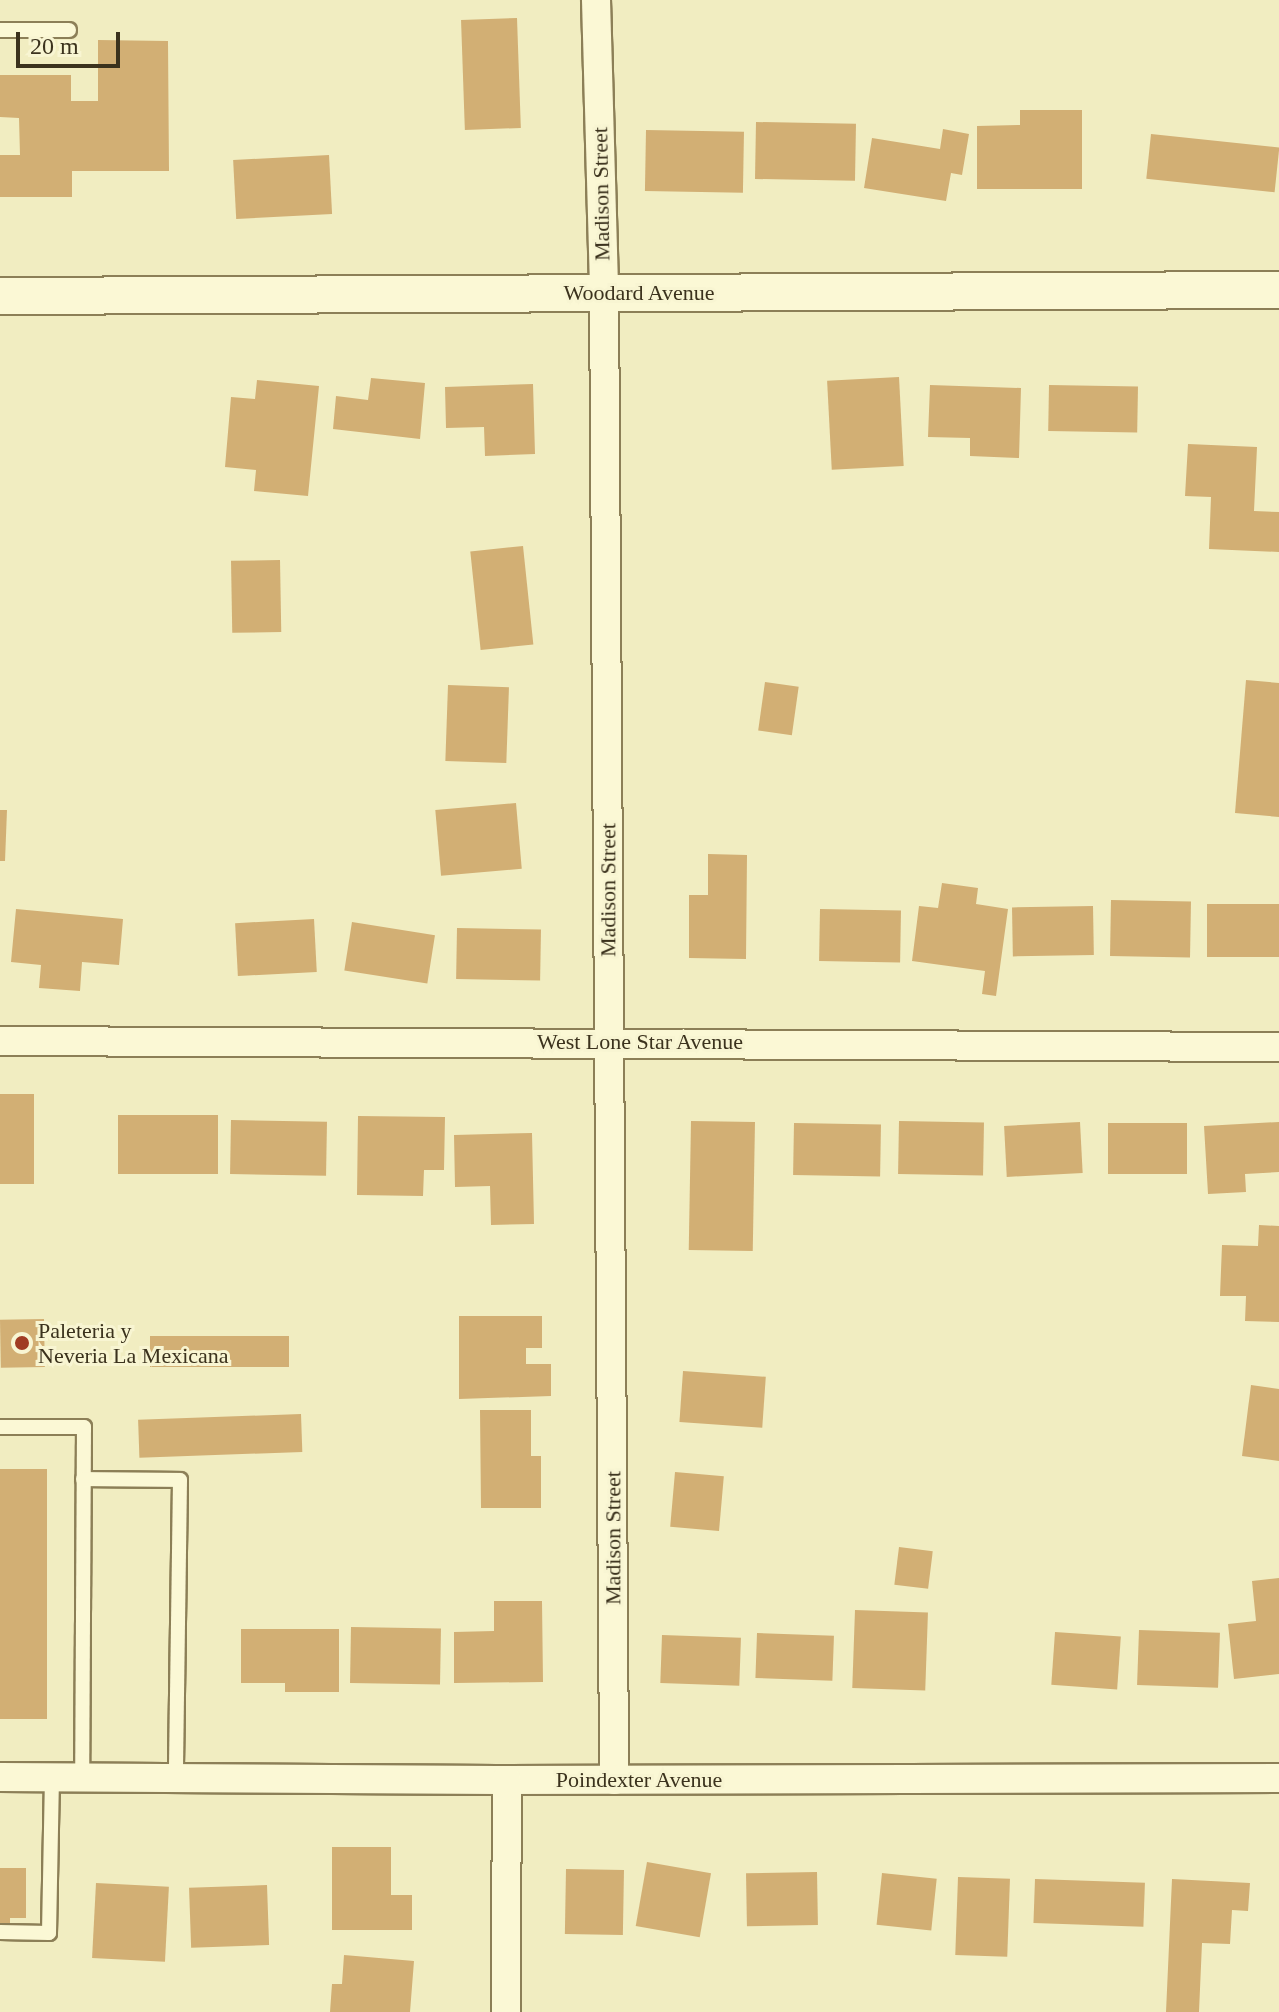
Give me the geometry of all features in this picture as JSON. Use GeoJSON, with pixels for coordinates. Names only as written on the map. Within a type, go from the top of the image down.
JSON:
{"type":"FeatureCollection","features":[{"type":"Feature","properties":{"kind":"street","name":"Madison Street"},"geometry":{"type":"LineString","coordinates":[[596,0],[604,293],[614,1780]]}},
{"type":"Feature","properties":{"kind":"street","name":"Woodard Avenue"},"geometry":{"type":"LineString","coordinates":[[0,296],[1279,290]]}},
{"type":"Feature","properties":{"kind":"street","name":"West Lone Star Avenue"},"geometry":{"type":"LineString","coordinates":[[0,1041],[609,1041],[1279,1047]]}},
{"type":"Feature","properties":{"kind":"street","name":"Poindexter Avenue"},"geometry":{"type":"LineString","coordinates":[[0,1777],[507,1780],[1279,1778]]}},
{"type":"Feature","properties":{"kind":"street"},"geometry":{"type":"LineString","coordinates":[[506,2012],[507,1780]]}},
{"type":"Feature","properties":{"kind":"lane"},"geometry":{"type":"LineString","coordinates":[[0,30],[69,30]]}},
{"type":"Feature","properties":{"kind":"lane"},"geometry":{"type":"LineString","coordinates":[[0,1427],[84,1427],[82,1778]]}},
{"type":"Feature","properties":{"kind":"lane"},"geometry":{"type":"LineString","coordinates":[[83,1479],[180,1480],[176,1778]]}},
{"type":"Feature","properties":{"kind":"lane"},"geometry":{"type":"LineString","coordinates":[[0,1932],[49,1933],[52,1778]]}},
{"type":"Feature","properties":{"kind":"building"},"geometry":{"type":"Polygon","coordinates":[[[517,18],[521,128],[465,130],[461,20],[517,18]]]}},
{"type":"Feature","properties":{"kind":"building"},"geometry":{"type":"Polygon","coordinates":[[[98,40],[168,41],[169,171],[72,171],[72,197],[0,197],[0,155],[20,155],[19,118],[0,117],[0,75],[71,75],[71,101],[98,101],[98,40]]]}},
{"type":"Feature","properties":{"kind":"building"},"geometry":{"type":"Polygon","coordinates":[[[1020,110],[1082,110],[1082,189],[977,189],[977,126],[1020,125],[1020,110]]]}},
{"type":"Feature","properties":{"kind":"building"},"geometry":{"type":"Polygon","coordinates":[[[756,122],[856,124],[855,181],[755,179],[756,122]]]}},
{"type":"Feature","properties":{"kind":"building"},"geometry":{"type":"Polygon","coordinates":[[[943,129],[969,134],[962,175],[951,173],[946,201],[864,188],[872,138],[940,149],[943,129]]]}},
{"type":"Feature","properties":{"kind":"building"},"geometry":{"type":"Polygon","coordinates":[[[646,130],[744,132],[743,193],[645,191],[646,130]]]}},
{"type":"Feature","properties":{"kind":"building"},"geometry":{"type":"Polygon","coordinates":[[[1151,134],[1279,147],[1275,192],[1146,179],[1151,134]]]}},
{"type":"Feature","properties":{"kind":"building"},"geometry":{"type":"Polygon","coordinates":[[[329,155],[332,214],[236,219],[233,160],[329,155]]]}},
{"type":"Feature","properties":{"kind":"building"},"geometry":{"type":"Polygon","coordinates":[[[899,377],[904,466],[832,470],[827,381],[899,377]]]}},
{"type":"Feature","properties":{"kind":"building"},"geometry":{"type":"Polygon","coordinates":[[[371,378],[425,383],[420,439],[333,429],[336,396],[368,400],[371,378]]]}},
{"type":"Feature","properties":{"kind":"building"},"geometry":{"type":"Polygon","coordinates":[[[257,380],[319,386],[308,496],[254,491],[256,470],[225,467],[231,397],[255,399],[257,380]]]}},
{"type":"Feature","properties":{"kind":"building"},"geometry":{"type":"Polygon","coordinates":[[[533,384],[535,454],[485,456],[484,427],[446,428],[445,387],[533,384]]]}},
{"type":"Feature","properties":{"kind":"building"},"geometry":{"type":"Polygon","coordinates":[[[930,385],[1021,388],[1019,458],[970,456],[970,438],[928,437],[930,385]]]}},
{"type":"Feature","properties":{"kind":"building"},"geometry":{"type":"Polygon","coordinates":[[[1049,385],[1138,387],[1137,433],[1048,431],[1049,385]]]}},
{"type":"Feature","properties":{"kind":"building"},"geometry":{"type":"Polygon","coordinates":[[[1188,444],[1257,447],[1254,511],[1279,512],[1279,552],[1209,549],[1211,497],[1185,496],[1188,444]]]}},
{"type":"Feature","properties":{"kind":"building"},"geometry":{"type":"Polygon","coordinates":[[[523,546],[533,644],[481,650],[470,552],[523,546]]]}},
{"type":"Feature","properties":{"kind":"building"},"geometry":{"type":"Polygon","coordinates":[[[280,560],[281,632],[232,633],[231,561],[280,560]]]}},
{"type":"Feature","properties":{"kind":"building"},"geometry":{"type":"Polygon","coordinates":[[[1246,680],[1279,683],[1279,817],[1235,813],[1246,680]]]}},
{"type":"Feature","properties":{"kind":"building"},"geometry":{"type":"Polygon","coordinates":[[[765,682],[799,687],[792,735],[758,731],[765,682]]]}},
{"type":"Feature","properties":{"kind":"building"},"geometry":{"type":"Polygon","coordinates":[[[448,685],[509,687],[506,763],[445,761],[448,685]]]}},
{"type":"Feature","properties":{"kind":"building"},"geometry":{"type":"Polygon","coordinates":[[[516,803],[522,869],[441,876],[435,810],[516,803]]]}},
{"type":"Feature","properties":{"kind":"building"},"geometry":{"type":"Polygon","coordinates":[[[0,810],[7,810],[5,861],[0,861],[0,810]]]}},
{"type":"Feature","properties":{"kind":"building"},"geometry":{"type":"Polygon","coordinates":[[[708,854],[747,855],[746,959],[689,958],[689,895],[708,895],[708,854]]]}},
{"type":"Feature","properties":{"kind":"building"},"geometry":{"type":"Polygon","coordinates":[[[942,883],[978,888],[976,904],[1008,909],[996,996],[982,994],[985,971],[912,961],[919,906],[938,908],[942,883]]]}},
{"type":"Feature","properties":{"kind":"building"},"geometry":{"type":"Polygon","coordinates":[[[1111,900],[1191,901],[1190,957],[1110,956],[1111,900]]]}},
{"type":"Feature","properties":{"kind":"building"},"geometry":{"type":"Polygon","coordinates":[[[1207,904],[1279,904],[1279,957],[1207,957],[1207,904]]]}},
{"type":"Feature","properties":{"kind":"building"},"geometry":{"type":"Polygon","coordinates":[[[1093,906],[1094,955],[1013,956],[1012,907],[1093,906]]]}},
{"type":"Feature","properties":{"kind":"building"},"geometry":{"type":"Polygon","coordinates":[[[16,909],[123,919],[119,965],[82,962],[80,991],[39,988],[41,965],[11,962],[16,909]]]}},
{"type":"Feature","properties":{"kind":"building"},"geometry":{"type":"Polygon","coordinates":[[[820,909],[901,910],[900,962],[819,961],[820,909]]]}},
{"type":"Feature","properties":{"kind":"building"},"geometry":{"type":"Polygon","coordinates":[[[314,919],[317,972],[238,976],[235,923],[314,919]]]}},
{"type":"Feature","properties":{"kind":"building"},"geometry":{"type":"Polygon","coordinates":[[[352,922],[435,935],[427,984],[344,970],[352,922]]]}},
{"type":"Feature","properties":{"kind":"building"},"geometry":{"type":"Polygon","coordinates":[[[457,928],[541,929],[540,980],[456,979],[457,928]]]}},
{"type":"Feature","properties":{"kind":"building"},"geometry":{"type":"Polygon","coordinates":[[[0,1094],[34,1094],[34,1184],[0,1184],[0,1094]]]}},
{"type":"Feature","properties":{"kind":"building"},"geometry":{"type":"Polygon","coordinates":[[[118,1115],[218,1115],[218,1174],[118,1174],[118,1115]]]}},
{"type":"Feature","properties":{"kind":"building"},"geometry":{"type":"Polygon","coordinates":[[[358,1116],[445,1117],[444,1170],[424,1170],[423,1196],[357,1195],[358,1116]]]}},
{"type":"Feature","properties":{"kind":"building"},"geometry":{"type":"Polygon","coordinates":[[[231,1120],[327,1122],[326,1176],[230,1174],[231,1120]]]}},
{"type":"Feature","properties":{"kind":"building"},"geometry":{"type":"Polygon","coordinates":[[[691,1121],[755,1122],[753,1251],[689,1250],[691,1121]]]}},
{"type":"Feature","properties":{"kind":"building"},"geometry":{"type":"Polygon","coordinates":[[[899,1121],[984,1122],[983,1175],[898,1174],[899,1121]]]}},
{"type":"Feature","properties":{"kind":"building"},"geometry":{"type":"Polygon","coordinates":[[[1080,1122],[1083,1173],[1007,1177],[1004,1126],[1080,1122]]]}},
{"type":"Feature","properties":{"kind":"building"},"geometry":{"type":"Polygon","coordinates":[[[1279,1122],[1279,1172],[1245,1174],[1246,1192],[1208,1194],[1204,1126],[1279,1122]]]}},
{"type":"Feature","properties":{"kind":"building"},"geometry":{"type":"Polygon","coordinates":[[[794,1123],[881,1125],[880,1177],[793,1175],[794,1123]]]}},
{"type":"Feature","properties":{"kind":"building"},"geometry":{"type":"Polygon","coordinates":[[[1108,1123],[1187,1123],[1187,1174],[1108,1174],[1108,1123]]]}},
{"type":"Feature","properties":{"kind":"building"},"geometry":{"type":"Polygon","coordinates":[[[532,1133],[534,1224],[491,1225],[490,1186],[455,1187],[454,1135],[532,1133]]]}},
{"type":"Feature","properties":{"kind":"building"},"geometry":{"type":"Polygon","coordinates":[[[1259,1225],[1279,1226],[1279,1322],[1245,1321],[1246,1296],[1220,1296],[1222,1245],[1258,1246],[1259,1225]]]}},
{"type":"Feature","properties":{"kind":"building"},"geometry":{"type":"Polygon","coordinates":[[[459,1316],[542,1316],[542,1348],[526,1348],[526,1364],[551,1364],[551,1396],[459,1399],[459,1316]]]}},
{"type":"Feature","properties":{"kind":"building","name":"Paleteria y Neveria La Mexicana"},"geometry":{"type":"Polygon","coordinates":[[[44,1319],[45,1367],[1,1368],[0,1320],[44,1319]]]}},
{"type":"Feature","properties":{"kind":"building"},"geometry":{"type":"Polygon","coordinates":[[[150,1336],[289,1336],[289,1367],[150,1367],[150,1336]]]}},
{"type":"Feature","properties":{"kind":"building"},"geometry":{"type":"Polygon","coordinates":[[[683,1371],[766,1377],[762,1428],[679,1422],[683,1371]]]}},
{"type":"Feature","properties":{"kind":"building"},"geometry":{"type":"Polygon","coordinates":[[[1251,1385],[1279,1389],[1279,1461],[1242,1456],[1251,1385]]]}},
{"type":"Feature","properties":{"kind":"building"},"geometry":{"type":"Polygon","coordinates":[[[480,1410],[531,1410],[531,1456],[541,1456],[541,1508],[481,1508],[480,1410]]]}},
{"type":"Feature","properties":{"kind":"building"},"geometry":{"type":"Polygon","coordinates":[[[301,1414],[302,1452],[139,1458],[138,1420],[301,1414]]]}},
{"type":"Feature","properties":{"kind":"building"},"geometry":{"type":"Polygon","coordinates":[[[0,1469],[47,1469],[47,1719],[0,1719],[0,1469]]]}},
{"type":"Feature","properties":{"kind":"building"},"geometry":{"type":"Polygon","coordinates":[[[675,1472],[724,1476],[719,1531],[670,1527],[675,1472]]]}},
{"type":"Feature","properties":{"kind":"building"},"geometry":{"type":"Polygon","coordinates":[[[899,1547],[933,1551],[928,1589],[894,1585],[899,1547]]]}},
{"type":"Feature","properties":{"kind":"building"},"geometry":{"type":"Polygon","coordinates":[[[1279,1578],[1279,1674],[1234,1679],[1228,1624],[1256,1621],[1252,1581],[1279,1578]]]}},
{"type":"Feature","properties":{"kind":"building"},"geometry":{"type":"Polygon","coordinates":[[[494,1601],[542,1601],[543,1682],[454,1683],[454,1632],[494,1631],[494,1601]]]}},
{"type":"Feature","properties":{"kind":"building"},"geometry":{"type":"Polygon","coordinates":[[[855,1610],[928,1613],[925,1691],[852,1688],[855,1610]]]}},
{"type":"Feature","properties":{"kind":"building"},"geometry":{"type":"Polygon","coordinates":[[[351,1627],[441,1629],[440,1685],[350,1683],[351,1627]]]}},
{"type":"Feature","properties":{"kind":"building"},"geometry":{"type":"Polygon","coordinates":[[[241,1629],[339,1629],[339,1692],[285,1692],[285,1683],[241,1683],[241,1629]]]}},
{"type":"Feature","properties":{"kind":"building"},"geometry":{"type":"Polygon","coordinates":[[[1139,1630],[1220,1633],[1218,1688],[1137,1685],[1139,1630]]]}},
{"type":"Feature","properties":{"kind":"building"},"geometry":{"type":"Polygon","coordinates":[[[1055,1632],[1121,1637],[1117,1689],[1051,1685],[1055,1632]]]}},
{"type":"Feature","properties":{"kind":"building"},"geometry":{"type":"Polygon","coordinates":[[[757,1633],[834,1636],[832,1681],[755,1678],[757,1633]]]}},
{"type":"Feature","properties":{"kind":"building"},"geometry":{"type":"Polygon","coordinates":[[[662,1635],[741,1638],[739,1686],[660,1683],[662,1635]]]}},
{"type":"Feature","properties":{"kind":"building"},"geometry":{"type":"Polygon","coordinates":[[[332,1847],[391,1847],[391,1895],[412,1895],[412,1930],[332,1930],[332,1847]]]}},
{"type":"Feature","properties":{"kind":"building"},"geometry":{"type":"Polygon","coordinates":[[[647,1862],[711,1873],[700,1937],[636,1926],[647,1862]]]}},
{"type":"Feature","properties":{"kind":"building"},"geometry":{"type":"Polygon","coordinates":[[[0,1868],[26,1868],[26,1918],[10,1918],[10,1925],[0,1925],[0,1868]]]}},
{"type":"Feature","properties":{"kind":"building"},"geometry":{"type":"Polygon","coordinates":[[[566,1869],[624,1870],[623,1935],[565,1934],[566,1869]]]}},
{"type":"Feature","properties":{"kind":"building"},"geometry":{"type":"Polygon","coordinates":[[[817,1872],[818,1925],[747,1926],[746,1873],[817,1872]]]}},
{"type":"Feature","properties":{"kind":"building"},"geometry":{"type":"Polygon","coordinates":[[[882,1873],[937,1879],[931,1930],[877,1925],[882,1873]]]}},
{"type":"Feature","properties":{"kind":"building"},"geometry":{"type":"Polygon","coordinates":[[[958,1877],[1010,1879],[1007,1957],[955,1955],[958,1877]]]}},
{"type":"Feature","properties":{"kind":"building"},"geometry":{"type":"Polygon","coordinates":[[[1035,1879],[1145,1883],[1143,1927],[1033,1923],[1035,1879]]]}},
{"type":"Feature","properties":{"kind":"building"},"geometry":{"type":"Polygon","coordinates":[[[1172,1879],[1250,1883],[1248,1911],[1232,1910],[1230,1944],[1202,1943],[1199,2012],[1166,2012],[1172,1879]]]}},
{"type":"Feature","properties":{"kind":"building"},"geometry":{"type":"Polygon","coordinates":[[[96,1883],[169,1887],[165,1962],[92,1958],[96,1883]]]}},
{"type":"Feature","properties":{"kind":"building"},"geometry":{"type":"Polygon","coordinates":[[[267,1885],[269,1945],[191,1948],[189,1888],[267,1885]]]}},
{"type":"Feature","properties":{"kind":"building"},"geometry":{"type":"Polygon","coordinates":[[[344,1955],[414,1961],[410,2012],[330,2012],[332,1984],[342,1984],[344,1955]]]}},
{"type":"Feature","properties":{"kind":"place","name":"Paleteria y Neveria La Mexicana"},"geometry":{"type":"Point","coordinates":[22,1343]}}]}
